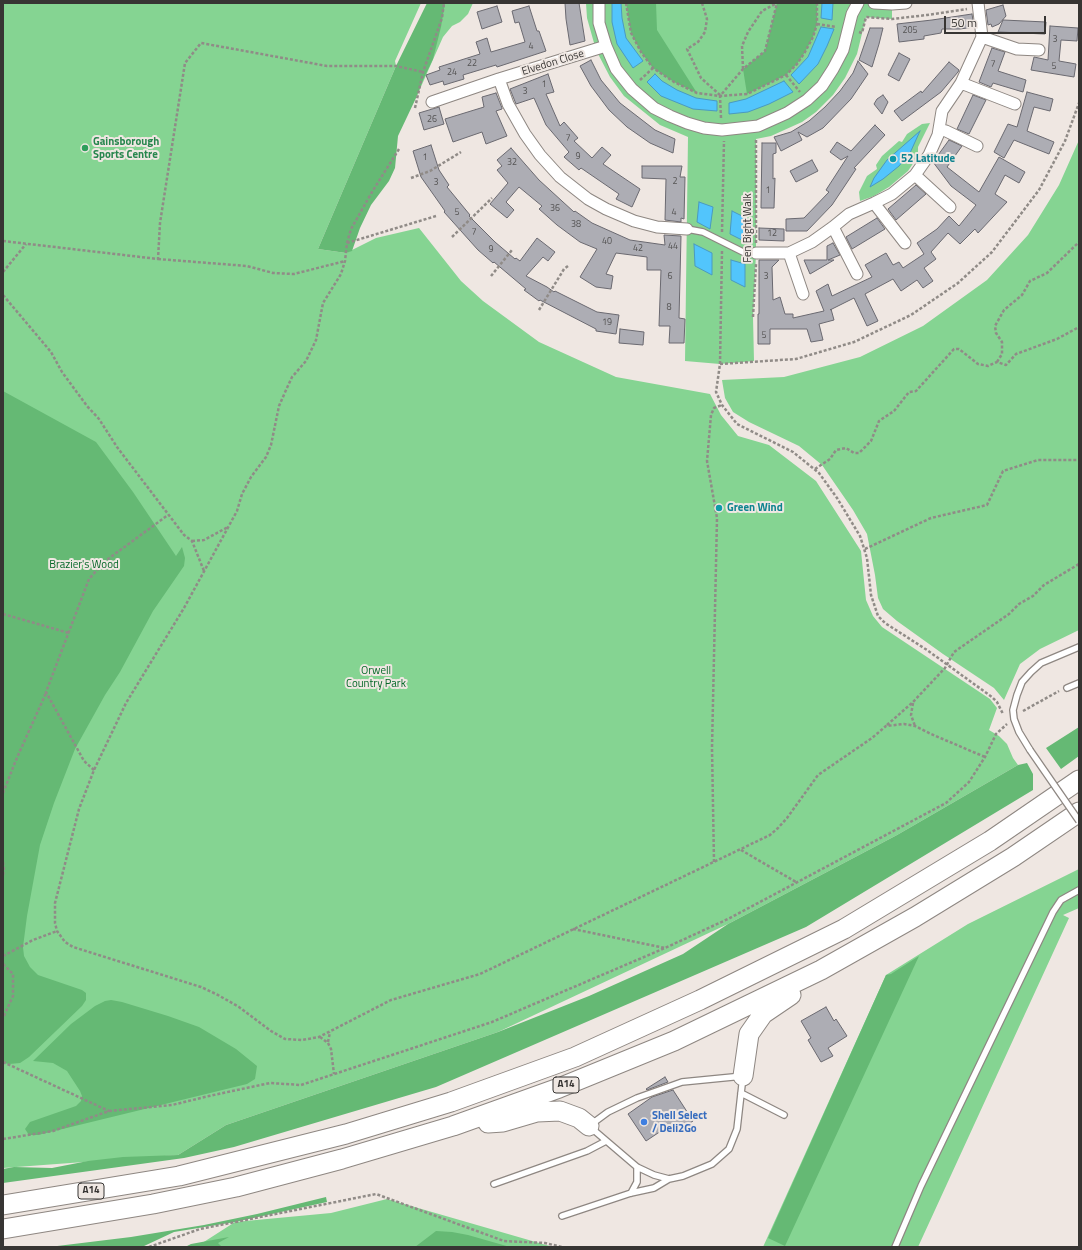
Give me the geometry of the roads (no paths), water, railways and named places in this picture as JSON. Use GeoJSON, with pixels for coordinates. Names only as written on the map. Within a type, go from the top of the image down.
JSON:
{"type":"FeatureCollection","features":[{"type":"Feature","properties":{"kind":"highway","name":"A14"},"geometry":{"type":"LineString","coordinates":[[3,1205],[179,1176],[346,1134],[451,1102],[575,1057],[700,1000],[844,929],[990,841],[1079,780]]}},
{"type":"Feature","properties":{"kind":"highway","name":"A14"},"geometry":{"type":"LineString","coordinates":[[3,1229],[154,1204],[236,1187],[342,1159],[453,1126],[560,1088],[674,1041],[821,970],[915,917],[1013,857],[1079,812]]}},
{"type":"Feature","properties":{"kind":"highway","name":"A14"},"geometry":{"type":"LineString","coordinates":[[742,1084],[749,1034],[763,1014],[786,999],[821,970]]}},
{"type":"Feature","properties":{"kind":"highway","name":"A14"},"geometry":{"type":"LineString","coordinates":[[453,1126],[503,1122],[537,1112],[560,1111],[579,1118],[589,1126]]}},
{"type":"Feature","properties":{"kind":"street"},"geometry":{"type":"LineString","coordinates":[[599,3],[600,23],[606,46],[616,69],[632,89],[654,108],[687,123],[704,128],[722,130],[758,126],[787,113],[807,100],[822,86],[843,50],[852,14],[858,3]]}},
{"type":"Feature","properties":{"kind":"street"},"geometry":{"type":"LineString","coordinates":[[874,3],[906,3]]}},
{"type":"Feature","properties":{"kind":"street"},"geometry":{"type":"LineString","coordinates":[[756,253],[789,253],[812,242],[848,214],[892,194],[915,175],[929,155],[938,135],[942,111],[961,83],[982,37],[978,5]]}},
{"type":"Feature","properties":{"kind":"street"},"geometry":{"type":"LineString","coordinates":[[982,37],[1017,48],[1039,50]]}},
{"type":"Feature","properties":{"kind":"street","name":"Elvedon Close"},"geometry":{"type":"LineString","coordinates":[[432,102],[499,79],[606,46]]}},
{"type":"Feature","properties":{"kind":"street"},"geometry":{"type":"LineString","coordinates":[[499,79],[508,104],[525,134],[550,166],[573,188],[588,199],[606,209],[634,221],[657,227],[687,229]]}},
{"type":"Feature","properties":{"kind":"street"},"geometry":{"type":"LineString","coordinates":[[961,83],[1015,104]]}},
{"type":"Feature","properties":{"kind":"street"},"geometry":{"type":"LineString","coordinates":[[939,129],[977,146]]}},
{"type":"Feature","properties":{"kind":"street"},"geometry":{"type":"LineString","coordinates":[[915,175],[950,207]]}},
{"type":"Feature","properties":{"kind":"street"},"geometry":{"type":"LineString","coordinates":[[874,203],[905,243]]}},
{"type":"Feature","properties":{"kind":"street"},"geometry":{"type":"LineString","coordinates":[[833,227],[857,274]]}},
{"type":"Feature","properties":{"kind":"street"},"geometry":{"type":"LineString","coordinates":[[789,253],[803,294]]}},
{"type":"Feature","properties":{"kind":"lane"},"geometry":{"type":"LineString","coordinates":[[687,229],[703,232],[745,253],[756,253]]}},
{"type":"Feature","properties":{"kind":"lane"},"geometry":{"type":"LineString","coordinates":[[1079,647],[1041,663],[1031,672],[1022,682],[1013,710],[1014,719],[1019,732],[1079,821]]}},
{"type":"Feature","properties":{"kind":"lane"},"geometry":{"type":"LineString","coordinates":[[1067,688],[1079,683]]}},
{"type":"Feature","properties":{"kind":"lane"},"geometry":{"type":"LineString","coordinates":[[895,1247],[921,1186],[1053,912],[1061,900],[1079,890]]}},
{"type":"Feature","properties":{"kind":"lane"},"geometry":{"type":"LineString","coordinates":[[669,1179],[637,1168],[589,1126],[608,1112],[637,1098],[682,1082],[742,1084],[784,1114]]}},
{"type":"Feature","properties":{"kind":"lane"},"geometry":{"type":"LineString","coordinates":[[562,1216],[631,1193],[654,1188],[669,1179],[683,1176],[712,1164],[729,1149],[737,1129],[742,1084]]}},
{"type":"Feature","properties":{"kind":"lane"},"geometry":{"type":"LineString","coordinates":[[494,1184],[586,1151],[606,1141]]}},
{"type":"Feature","properties":{"kind":"lane"},"geometry":{"type":"LineString","coordinates":[[631,1193],[637,1182],[637,1168]]}},
{"type":"Feature","properties":{"kind":"water"},"geometry":{"type":"Polygon","coordinates":[[[612,3],[621,3],[626,38],[643,61],[633,68],[617,44],[612,22],[612,3]]]}},
{"type":"Feature","properties":{"kind":"water"},"geometry":{"type":"Polygon","coordinates":[[[822,3],[833,3],[832,20],[821,18],[822,3]]]}},
{"type":"Feature","properties":{"kind":"water"},"geometry":{"type":"Polygon","coordinates":[[[821,27],[834,29],[818,64],[799,84],[791,75],[808,57],[821,27]]]}},
{"type":"Feature","properties":{"kind":"water"},"geometry":{"type":"Polygon","coordinates":[[[655,74],[662,81],[677,90],[696,98],[717,101],[717,111],[693,109],[661,96],[647,82],[655,74]]]}},
{"type":"Feature","properties":{"kind":"water"},"geometry":{"type":"Polygon","coordinates":[[[784,81],[793,92],[769,104],[748,112],[729,114],[729,103],[746,99],[784,81]]]}},
{"type":"Feature","properties":{"kind":"water"},"geometry":{"type":"Polygon","coordinates":[[[920,131],[910,153],[899,166],[870,187],[874,178],[887,160],[920,131]]]}},
{"type":"Feature","properties":{"kind":"water"},"geometry":{"type":"Polygon","coordinates":[[[699,202],[713,207],[710,229],[697,222],[699,202]]]}},
{"type":"Feature","properties":{"kind":"water"},"geometry":{"type":"Polygon","coordinates":[[[732,211],[748,219],[746,242],[730,234],[732,211]]]}},
{"type":"Feature","properties":{"kind":"water"},"geometry":{"type":"Polygon","coordinates":[[[694,244],[712,253],[712,275],[695,266],[694,244]]]}},
{"type":"Feature","properties":{"kind":"water"},"geometry":{"type":"Polygon","coordinates":[[[731,260],[745,264],[745,287],[731,280],[731,260]]]}},
{"type":"Feature","properties":{"kind":"place","name":"Gainsborough Sports Centre"},"geometry":{"type":"Point","coordinates":[85,148]}},
{"type":"Feature","properties":{"kind":"place","name":"52 Latitude"},"geometry":{"type":"Point","coordinates":[893,159]}},
{"type":"Feature","properties":{"kind":"place","name":"Green Wind"},"geometry":{"type":"Point","coordinates":[719,508]}},
{"type":"Feature","properties":{"kind":"place","name":"Shell Select / Deli2Go"},"geometry":{"type":"Point","coordinates":[644,1122]}},
{"type":"Feature","properties":{"kind":"park label","name":"Brazier's Wood"},"geometry":{"type":"Point","coordinates":[84,565]}},
{"type":"Feature","properties":{"kind":"park label","name":"Orwell Country Park"},"geometry":{"type":"Point","coordinates":[376,677]}}]}
